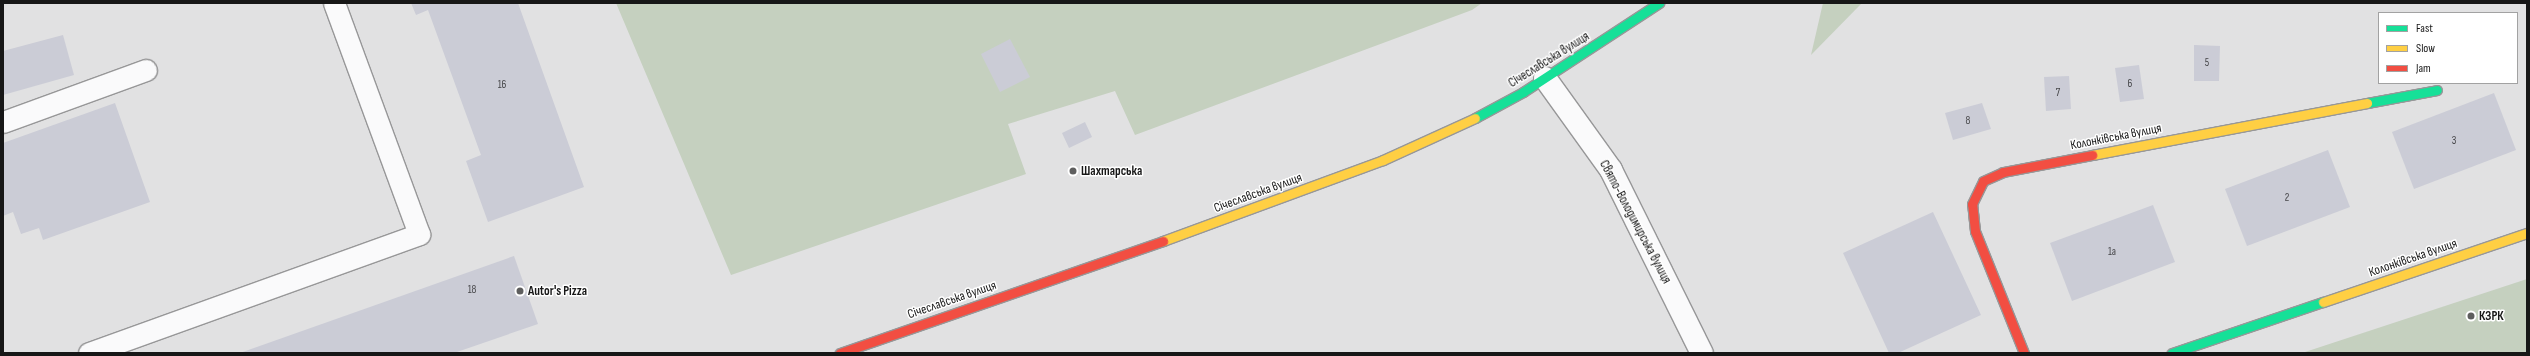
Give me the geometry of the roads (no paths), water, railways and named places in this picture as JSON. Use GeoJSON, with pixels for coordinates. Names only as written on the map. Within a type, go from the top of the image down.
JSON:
{"type":"FeatureCollection","features":[{"type":"Feature","properties":{"kind":"street","name":"Січеславська вулиця"},"geometry":{"type":"LineString","coordinates":[[840,353],[1251,210],[1384,160],[1459,126],[1545,78],[1659,3]]}},
{"type":"Feature","properties":{"kind":"street","name":"Свято-Володимирська вулиця"},"geometry":{"type":"LineString","coordinates":[[1545,78],[1611,170],[1702,353]]}},
{"type":"Feature","properties":{"kind":"street","name":"Колонківська вулиця"},"geometry":{"type":"LineString","coordinates":[[2024,353],[1975,230],[1972,204],[1983,181],[2003,172],[2437,90]]}},
{"type":"Feature","properties":{"kind":"street","name":"Колонківська вулиця"},"geometry":{"type":"LineString","coordinates":[[2172,353],[2527,233]]}},
{"type":"Feature","properties":{"kind":"lane"},"geometry":{"type":"LineString","coordinates":[[98,351],[419,234],[334,3]]}},
{"type":"Feature","properties":{"kind":"lane"},"geometry":{"type":"LineString","coordinates":[[3,122],[146,70]]}},
{"type":"Feature","properties":{"kind":"place","name":"Шахтарська"},"geometry":{"type":"Point","coordinates":[1073,171]}},
{"type":"Feature","properties":{"kind":"place","name":"Autor's Pizza"},"geometry":{"type":"Point","coordinates":[520,291]}},
{"type":"Feature","properties":{"kind":"place","name":"КЗРК"},"geometry":{"type":"Point","coordinates":[2471,316]}}]}
